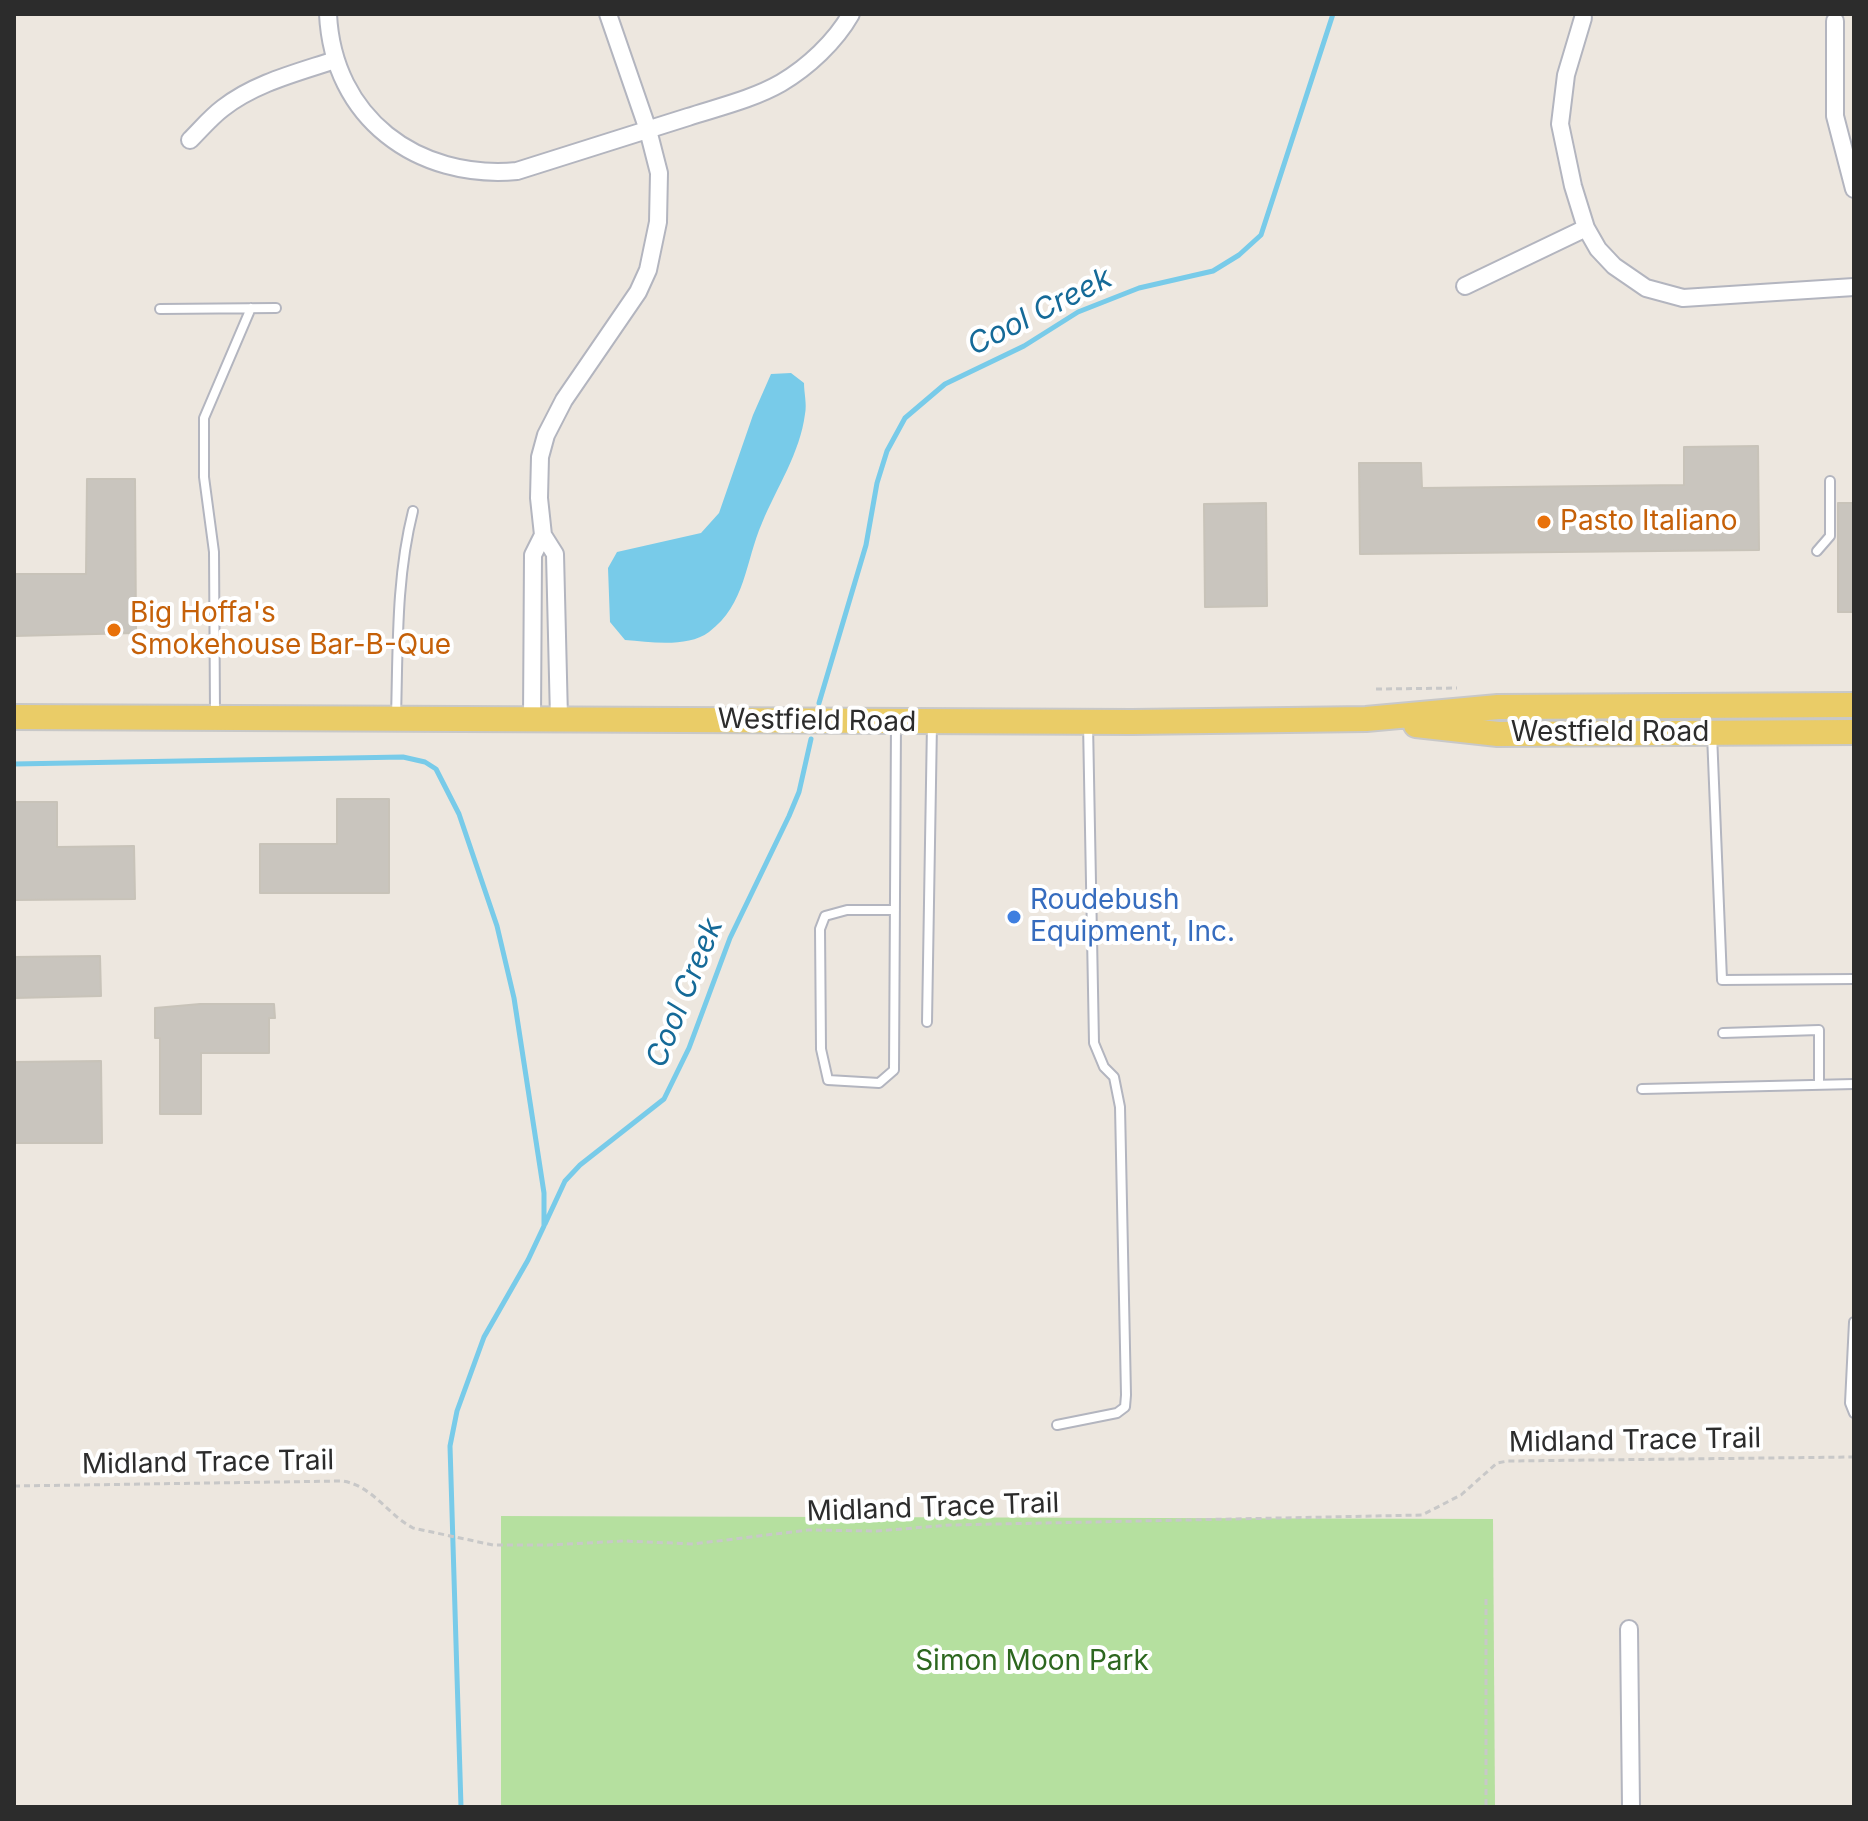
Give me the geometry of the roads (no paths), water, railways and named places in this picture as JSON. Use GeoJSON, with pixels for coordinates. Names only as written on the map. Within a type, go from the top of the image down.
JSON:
{"type":"FeatureCollection","features":[{"type":"Feature","properties":{"kind":"main road","name":"Westfield Road"},"geometry":{"type":"LineString","coordinates":[[14,717],[1088,722],[1366,719],[1498,707],[1854,705]]}},
{"type":"Feature","properties":{"kind":"main road","name":"Westfield Road"},"geometry":{"type":"LineString","coordinates":[[1366,719],[1498,734],[1854,732]]}},
{"type":"Feature","properties":{"kind":"street"},"geometry":{"type":"LineString","coordinates":[[328,14],[335,60],[348,90],[364,114],[386,135],[414,154],[443,166],[474,172],[517,171],[750,97],[780,83],[807,64],[828,44],[851,14]]}},
{"type":"Feature","properties":{"kind":"street"},"geometry":{"type":"LineString","coordinates":[[559,718],[555,554],[543,535],[539,498],[540,457],[546,435],[564,400],[638,292],[651,258],[658,222],[659,173],[648,130],[608,14]]}},
{"type":"Feature","properties":{"kind":"street"},"geometry":{"type":"LineString","coordinates":[[1583,18],[1566,75],[1560,124],[1573,186],[1586,228],[1598,249],[1614,266],[1630,278],[1664,294],[1683,298],[1854,287]]}},
{"type":"Feature","properties":{"kind":"street"},"geometry":{"type":"LineString","coordinates":[[1835,21],[1835,116],[1854,189]]}},
{"type":"Feature","properties":{"kind":"street"},"geometry":{"type":"LineString","coordinates":[[190,140],[221,109],[238,98],[286,76],[335,60]]}},
{"type":"Feature","properties":{"kind":"street"},"geometry":{"type":"LineString","coordinates":[[1465,286],[1586,228]]}},
{"type":"Feature","properties":{"kind":"street"},"geometry":{"type":"LineString","coordinates":[[532,718],[533,555],[543,535]]}},
{"type":"Feature","properties":{"kind":"street"},"geometry":{"type":"LineString","coordinates":[[1629,1629],[1631,1807]]}},
{"type":"Feature","properties":{"kind":"lane"},"geometry":{"type":"LineString","coordinates":[[215,718],[214,552],[204,477],[204,418],[251,308]]}},
{"type":"Feature","properties":{"kind":"lane"},"geometry":{"type":"LineString","coordinates":[[160,309],[276,308]]}},
{"type":"Feature","properties":{"kind":"lane"},"geometry":{"type":"LineString","coordinates":[[1817,551],[1830,536],[1830,481]]}},
{"type":"Feature","properties":{"kind":"lane"},"geometry":{"type":"LineString","coordinates":[[396,719],[400,583],[413,511]]}},
{"type":"Feature","properties":{"kind":"lane"},"geometry":{"type":"LineString","coordinates":[[895,910],[847,910],[825,916],[820,929],[821,1049],[828,1080],[879,1083],[894,1070],[895,910],[896,721]]}},
{"type":"Feature","properties":{"kind":"lane"},"geometry":{"type":"LineString","coordinates":[[927,1022],[932,722]]}},
{"type":"Feature","properties":{"kind":"lane"},"geometry":{"type":"LineString","coordinates":[[1057,1425],[1117,1413],[1125,1407],[1126,1395],[1120,1107],[1114,1077],[1104,1067],[1094,1043],[1088,722]]}},
{"type":"Feature","properties":{"kind":"lane"},"geometry":{"type":"LineString","coordinates":[[1712,733],[1722,980],[1854,979]]}},
{"type":"Feature","properties":{"kind":"lane"},"geometry":{"type":"LineString","coordinates":[[1723,1033],[1819,1030],[1819,1085]]}},
{"type":"Feature","properties":{"kind":"lane"},"geometry":{"type":"LineString","coordinates":[[1642,1089],[1854,1084]]}},
{"type":"Feature","properties":{"kind":"lane"},"geometry":{"type":"LineString","coordinates":[[1854,1322],[1850,1403],[1854,1413]]}},
{"type":"Feature","properties":{"kind":"water"},"geometry":{"type":"Polygon","coordinates":[[[791,373],[804,383],[806,406],[802,428],[730,609],[709,632],[690,640],[668,643],[625,640],[610,622],[608,568],[617,552],[701,533],[719,513],[753,415],[771,374],[791,373]]]}},
{"type":"Feature","properties":{"kind":"waterway","name":"Cool Creek"},"geometry":{"type":"LineString","coordinates":[[819,703],[866,545],[877,483],[887,451],[905,418],[945,384],[1024,346],[1078,312],[1139,288],[1213,271],[1239,255],[1261,235],[1333,14]]}},
{"type":"Feature","properties":{"kind":"waterway","name":"Cool Creek"},"geometry":{"type":"LineString","coordinates":[[545,1224],[565,1181],[580,1165],[664,1099],[689,1048],[730,938],[799,792],[811,739]]}},
{"type":"Feature","properties":{"kind":"waterway"},"geometry":{"type":"LineString","coordinates":[[14,764],[403,757],[425,762],[436,769],[459,814],[497,926],[514,998],[544,1193],[544,1226],[484,1337],[457,1411],[450,1446],[461,1807]]}},
{"type":"Feature","properties":{"kind":"place","name":"Pasto Italiano"},"geometry":{"type":"Point","coordinates":[1544,522]}},
{"type":"Feature","properties":{"kind":"place","name":"Big Hoffa's Smokehouse Bar-B-Que"},"geometry":{"type":"Point","coordinates":[114,630]}},
{"type":"Feature","properties":{"kind":"place","name":"Roudebush Equipment, Inc."},"geometry":{"type":"Point","coordinates":[1014,917]}},
{"type":"Feature","properties":{"kind":"park label","name":"Simon Moon Park"},"geometry":{"type":"Point","coordinates":[1032,1662]}}]}
